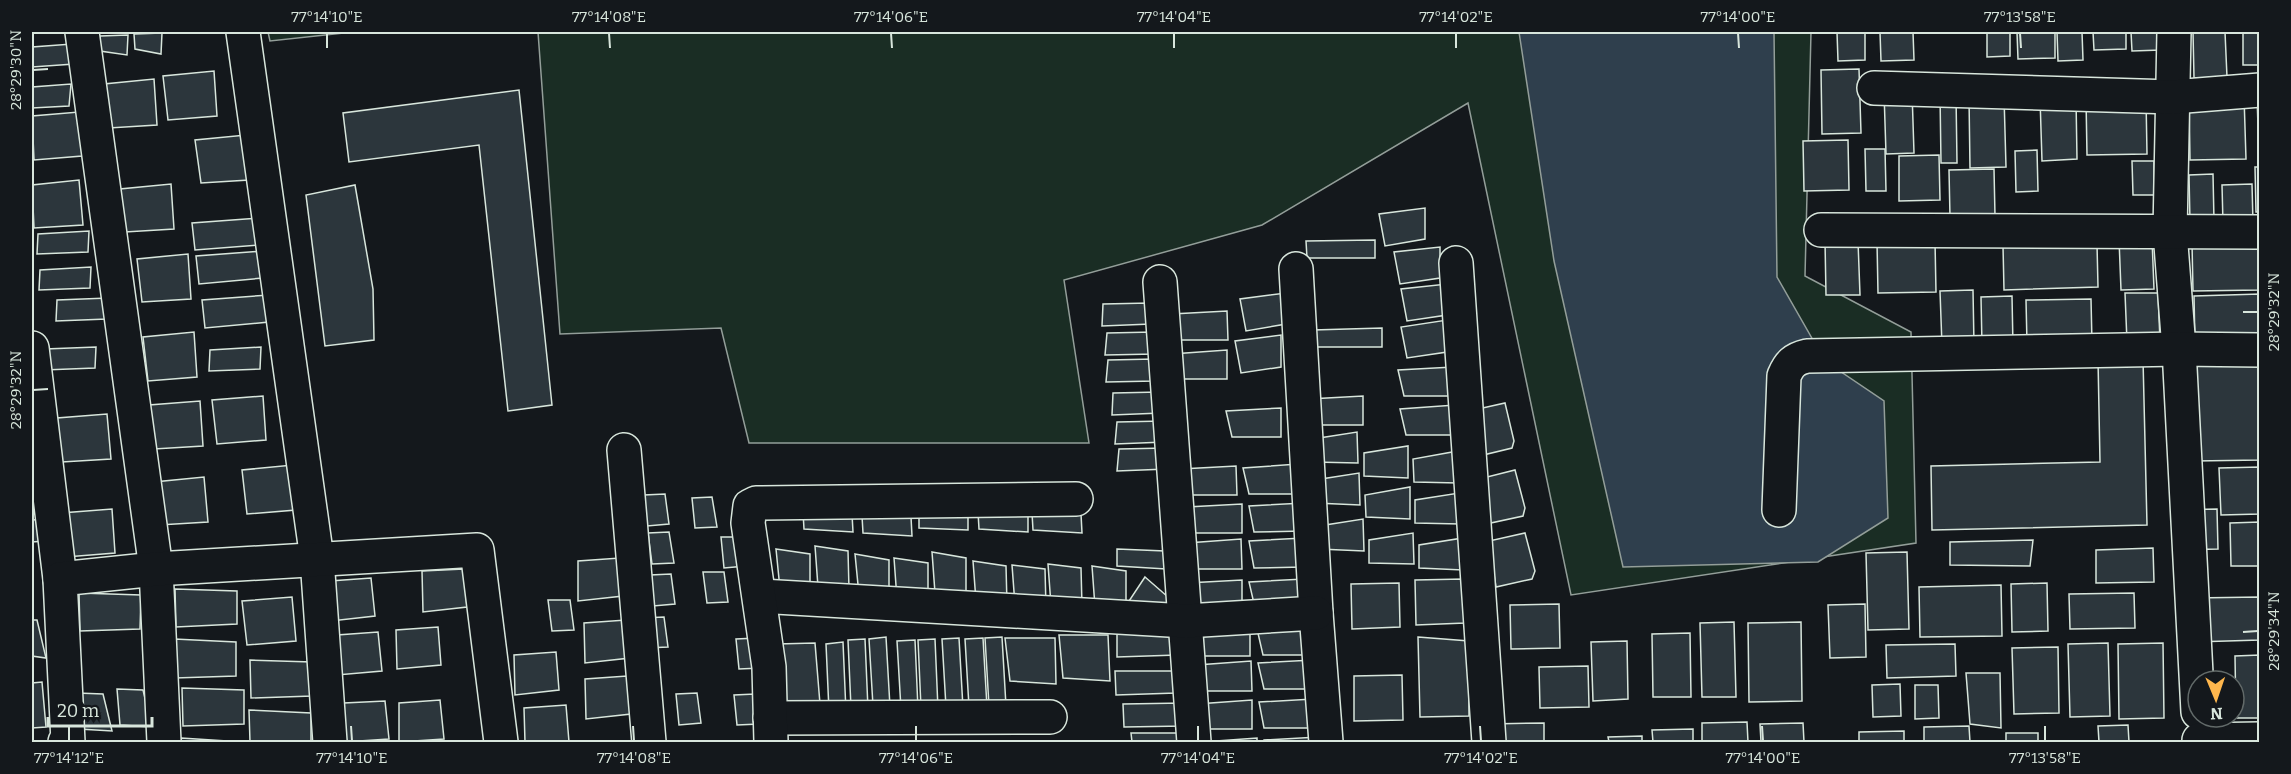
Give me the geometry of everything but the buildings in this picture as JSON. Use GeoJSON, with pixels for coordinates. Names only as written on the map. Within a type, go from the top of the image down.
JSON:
{"type":"FeatureCollection","features":[{"type":"Feature","properties":{"kind":"street"},"geometry":{"type":"LineString","coordinates":[[82,32],[156,568],[164,742]]}},
{"type":"Feature","properties":{"kind":"street"},"geometry":{"type":"LineString","coordinates":[[243,32],[317,560],[330,742]]}},
{"type":"Feature","properties":{"kind":"street"},"geometry":{"type":"LineString","coordinates":[[2174,32],[2170,232],[2179,349],[2196,669]]}},
{"type":"Feature","properties":{"kind":"street"},"geometry":{"type":"LineString","coordinates":[[1874,88],[2174,97],[2259,90]]}},
{"type":"Feature","properties":{"kind":"street"},"geometry":{"type":"LineString","coordinates":[[1821,230],[2259,232]]}},
{"type":"Feature","properties":{"kind":"street"},"geometry":{"type":"LineString","coordinates":[[1456,263],[1489,742]]}},
{"type":"Feature","properties":{"kind":"street"},"geometry":{"type":"LineString","coordinates":[[1296,269],[1316,613],[1326,742]]}},
{"type":"Feature","properties":{"kind":"street"},"geometry":{"type":"LineString","coordinates":[[1160,282],[1194,742]]}},
{"type":"Feature","properties":{"kind":"street"},"geometry":{"type":"LineString","coordinates":[[32,348],[60,579],[68,742],[65,742]]}},
{"type":"Feature","properties":{"kind":"street"},"geometry":{"type":"LineString","coordinates":[[1779,510],[1784,376],[1789,365],[1796,359],[1806,356],[2179,349],[2259,350]]}},
{"type":"Feature","properties":{"kind":"street"},"geometry":{"type":"LineString","coordinates":[[624,450],[650,742]]}},
{"type":"Feature","properties":{"kind":"street"},"geometry":{"type":"LineString","coordinates":[[1050,717],[770,730],[769,667],[748,523],[750,506],[756,503],[1076,499]]}},
{"type":"Feature","properties":{"kind":"street"},"geometry":{"type":"LineString","coordinates":[[60,579],[156,568],[477,550],[501,742]]}},
{"type":"Feature","properties":{"kind":"street"},"geometry":{"type":"LineString","coordinates":[[760,596],[1186,621],[1316,613]]}},
{"type":"Feature","properties":{"kind":"street"},"geometry":{"type":"LineString","coordinates":[[2204,729],[2259,739]]}},
{"type":"Feature","properties":{"kind":"green space"},"geometry":{"type":"Polygon","coordinates":[[[268,32],[353,32],[270,41],[268,32]]]}},
{"type":"Feature","properties":{"kind":"green space"},"geometry":{"type":"Polygon","coordinates":[[[538,32],[1811,32],[1805,276],[1911,332],[1916,543],[1571,595],[1468,103],[1262,225],[1064,280],[1089,443],[749,443],[721,328],[560,334],[538,32]]]}},
{"type":"Feature","properties":{"kind":"water"},"geometry":{"type":"Polygon","coordinates":[[[1519,32],[1774,32],[1777,277],[1825,361],[1884,401],[1888,518],[1818,562],[1623,567],[1554,261],[1519,32]]]}}]}
